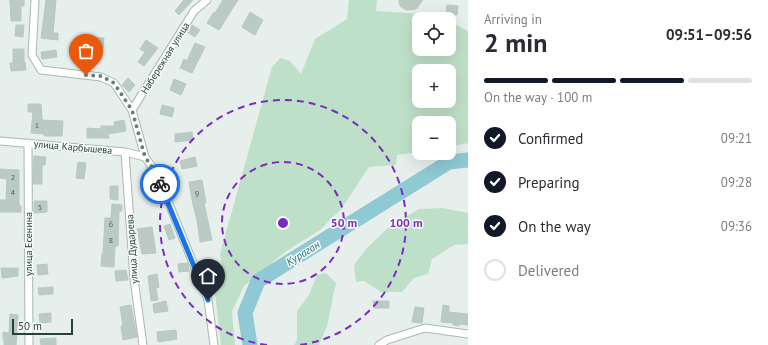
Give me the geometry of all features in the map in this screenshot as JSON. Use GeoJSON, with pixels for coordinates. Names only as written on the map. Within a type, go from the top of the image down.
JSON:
{"type":"FeatureCollection","features":[{"type":"Feature","properties":{"kind":"street"},"geometry":{"type":"LineString","coordinates":[[35,0],[32,55],[41,70],[101,76],[114,83],[132,110],[145,157],[157,174],[208,300],[214,345]]}},
{"type":"Feature","properties":{"kind":"street","name":"Набережная улица"},"geometry":{"type":"LineString","coordinates":[[132,110],[194,11],[208,0]]}},
{"type":"Feature","properties":{"kind":"street","name":"улица Карбышева"},"geometry":{"type":"LineString","coordinates":[[0,141],[126,152],[145,157]]}},
{"type":"Feature","properties":{"kind":"street","name":"улица Есенина"},"geometry":{"type":"LineString","coordinates":[[28,143],[29,345]]}},
{"type":"Feature","properties":{"kind":"street","name":"улица Дударева"},"geometry":{"type":"LineString","coordinates":[[126,152],[134,279],[144,345]]}},
{"type":"Feature","properties":{"kind":"street"},"geometry":{"type":"LineString","coordinates":[[379,345],[426,328],[468,334]]}},
{"type":"Feature","properties":{"kind":"green space"},"geometry":{"type":"Polygon","coordinates":[[[349,0],[377,0],[376,11],[412,13],[412,56],[456,56],[456,25],[468,31],[468,143],[456,146],[456,116],[412,116],[412,153],[397,155],[396,165],[369,167],[342,208],[320,230],[285,252],[244,286],[232,311],[235,345],[221,345],[215,293],[224,279],[220,254],[272,67],[280,58],[290,61],[301,74],[315,39],[347,19],[349,0]]]}},
{"type":"Feature","properties":{"kind":"green space"},"geometry":{"type":"Polygon","coordinates":[[[443,208],[468,213],[468,244],[454,245],[432,259],[428,274],[414,278],[402,292],[381,292],[364,281],[356,282],[354,265],[366,249],[389,227],[419,209],[443,208]]]}},
{"type":"Feature","properties":{"kind":"green space"},"geometry":{"type":"Polygon","coordinates":[[[326,273],[336,283],[327,326],[319,345],[294,345],[297,340],[297,311],[309,295],[317,275],[326,273]]]}},
{"type":"Feature","properties":{"kind":"building"},"geometry":{"type":"Polygon","coordinates":[[[10,0],[24,0],[24,6],[21,6],[21,21],[11,21],[10,0]]]}},
{"type":"Feature","properties":{"kind":"building"},"geometry":{"type":"Polygon","coordinates":[[[46,0],[56,0],[53,33],[58,33],[58,40],[41,38],[46,0]]]}},
{"type":"Feature","properties":{"kind":"building"},"geometry":{"type":"Polygon","coordinates":[[[184,0],[193,0],[179,15],[175,11],[184,0]]]}},
{"type":"Feature","properties":{"kind":"building"},"geometry":{"type":"Polygon","coordinates":[[[223,0],[238,0],[219,30],[207,23],[223,0]]]}},
{"type":"Feature","properties":{"kind":"building"},"geometry":{"type":"Polygon","coordinates":[[[399,0],[423,0],[416,9],[406,10],[400,6],[399,0]]]}},
{"type":"Feature","properties":{"kind":"building"},"geometry":{"type":"Polygon","coordinates":[[[447,5],[458,6],[457,15],[456,12],[446,12],[447,5]]]}},
{"type":"Feature","properties":{"kind":"building"},"geometry":{"type":"Polygon","coordinates":[[[250,12],[263,20],[255,35],[242,27],[250,12]]]}},
{"type":"Feature","properties":{"kind":"building"},"geometry":{"type":"Polygon","coordinates":[[[16,25],[24,25],[23,37],[15,36],[16,25]]]}},
{"type":"Feature","properties":{"kind":"building"},"geometry":{"type":"Polygon","coordinates":[[[192,25],[200,30],[195,37],[187,32],[192,25]]]}},
{"type":"Feature","properties":{"kind":"building"},"geometry":{"type":"Polygon","coordinates":[[[90,37],[104,38],[103,48],[89,46],[90,37]]]}},
{"type":"Feature","properties":{"kind":"building"},"geometry":{"type":"Polygon","coordinates":[[[146,40],[158,48],[144,66],[138,62],[145,52],[140,49],[146,40]]]}},
{"type":"Feature","properties":{"kind":"building"},"geometry":{"type":"Polygon","coordinates":[[[195,43],[205,47],[192,73],[180,68],[184,59],[187,61],[195,43]]]}},
{"type":"Feature","properties":{"kind":"building"},"geometry":{"type":"Polygon","coordinates":[[[13,49],[24,49],[24,62],[26,70],[11,71],[10,63],[13,63],[13,49]]]}},
{"type":"Feature","properties":{"kind":"building"},"geometry":{"type":"Polygon","coordinates":[[[56,50],[57,57],[42,59],[41,52],[56,50]]]}},
{"type":"Feature","properties":{"kind":"building"},"geometry":{"type":"Polygon","coordinates":[[[128,78],[135,85],[129,92],[122,85],[128,78]]]}},
{"type":"Feature","properties":{"kind":"building"},"geometry":{"type":"Polygon","coordinates":[[[174,79],[186,84],[181,95],[170,90],[174,79]]]}},
{"type":"Feature","properties":{"kind":"building"},"geometry":{"type":"Polygon","coordinates":[[[28,104],[41,104],[42,120],[63,121],[62,136],[44,136],[44,134],[31,133],[33,112],[28,112],[28,104]]]}},
{"type":"Feature","properties":{"kind":"building"},"geometry":{"type":"Polygon","coordinates":[[[162,105],[174,108],[172,117],[160,114],[162,105]]]}},
{"type":"Feature","properties":{"kind":"building"},"geometry":{"type":"Polygon","coordinates":[[[124,120],[126,131],[108,134],[109,138],[87,138],[87,128],[101,129],[101,126],[115,126],[114,122],[124,120]]]}},
{"type":"Feature","properties":{"kind":"building"},"geometry":{"type":"Polygon","coordinates":[[[192,132],[193,140],[175,142],[175,134],[192,132]]]}},
{"type":"Feature","properties":{"kind":"building"},"geometry":{"type":"Polygon","coordinates":[[[34,156],[46,157],[45,165],[42,165],[42,184],[33,184],[34,156]]]}},
{"type":"Feature","properties":{"kind":"building"},"geometry":{"type":"Polygon","coordinates":[[[195,157],[197,166],[182,169],[180,161],[195,157]]]}},
{"type":"Feature","properties":{"kind":"building"},"geometry":{"type":"Polygon","coordinates":[[[78,162],[86,163],[84,179],[76,178],[78,162]]]}},
{"type":"Feature","properties":{"kind":"building"},"geometry":{"type":"Polygon","coordinates":[[[0,169],[19,170],[19,206],[21,206],[21,212],[0,212],[0,200],[6,200],[7,179],[0,178],[0,169]]]}},
{"type":"Feature","properties":{"kind":"building"},"geometry":{"type":"Polygon","coordinates":[[[202,180],[206,203],[204,203],[212,240],[200,242],[189,182],[202,180]]]}},
{"type":"Feature","properties":{"kind":"building"},"geometry":{"type":"Polygon","coordinates":[[[110,186],[118,186],[118,200],[110,199],[110,186]]]}},
{"type":"Feature","properties":{"kind":"building"},"geometry":{"type":"Polygon","coordinates":[[[34,201],[47,201],[47,212],[34,213],[34,201]]]}},
{"type":"Feature","properties":{"kind":"building"},"geometry":{"type":"Polygon","coordinates":[[[112,204],[122,205],[122,211],[119,211],[118,246],[115,246],[114,267],[101,266],[105,218],[111,218],[112,204]]]}},
{"type":"Feature","properties":{"kind":"building"},"geometry":{"type":"Polygon","coordinates":[[[170,224],[175,238],[169,240],[164,226],[170,224]]]}},
{"type":"Feature","properties":{"kind":"building"},"geometry":{"type":"Polygon","coordinates":[[[152,227],[156,253],[142,254],[137,229],[152,227]]]}},
{"type":"Feature","properties":{"kind":"building"},"geometry":{"type":"Polygon","coordinates":[[[188,263],[189,271],[179,272],[178,264],[188,263]]]}},
{"type":"Feature","properties":{"kind":"building"},"geometry":{"type":"Polygon","coordinates":[[[47,264],[48,274],[38,275],[37,265],[47,264]]]}},
{"type":"Feature","properties":{"kind":"building"},"geometry":{"type":"Polygon","coordinates":[[[1,268],[18,268],[18,276],[2,278],[1,268]]]}},
{"type":"Feature","properties":{"kind":"building"},"geometry":{"type":"Polygon","coordinates":[[[126,270],[128,280],[116,281],[115,271],[126,270]]]}},
{"type":"Feature","properties":{"kind":"building"},"geometry":{"type":"Polygon","coordinates":[[[157,274],[159,287],[156,288],[158,300],[151,301],[148,276],[157,274]]]}},
{"type":"Feature","properties":{"kind":"building"},"geometry":{"type":"Polygon","coordinates":[[[53,287],[53,294],[39,295],[38,288],[53,287]]]}},
{"type":"Feature","properties":{"kind":"building"},"geometry":{"type":"Polygon","coordinates":[[[166,301],[168,311],[154,313],[153,304],[166,301]]]}},
{"type":"Feature","properties":{"kind":"building"},"geometry":{"type":"Polygon","coordinates":[[[373,301],[389,301],[389,308],[374,308],[373,301]]]}},
{"type":"Feature","properties":{"kind":"building"},"geometry":{"type":"Polygon","coordinates":[[[131,305],[137,337],[123,340],[121,326],[123,325],[120,307],[131,305]]]}},
{"type":"Feature","properties":{"kind":"building"},"geometry":{"type":"Polygon","coordinates":[[[443,305],[449,306],[449,312],[468,314],[468,325],[459,324],[459,326],[453,325],[453,323],[441,322],[443,305]]]}},
{"type":"Feature","properties":{"kind":"building"},"geometry":{"type":"Polygon","coordinates":[[[415,307],[424,308],[422,323],[412,322],[415,307]]]}},
{"type":"Feature","properties":{"kind":"building"},"geometry":{"type":"Polygon","coordinates":[[[51,313],[51,322],[40,323],[39,314],[51,313]]]}},
{"type":"Feature","properties":{"kind":"building"},"geometry":{"type":"Polygon","coordinates":[[[10,314],[18,315],[16,345],[4,345],[3,332],[9,333],[10,314]]]}},
{"type":"Feature","properties":{"kind":"building"},"geometry":{"type":"Polygon","coordinates":[[[176,330],[177,339],[158,342],[157,332],[176,330]]]}},
{"type":"Feature","properties":{"kind":"building"},"geometry":{"type":"Polygon","coordinates":[[[56,338],[56,345],[41,345],[40,339],[56,338]]]}},
{"type":"Feature","properties":{"kind":"waterway","name":"Кураган"},"geometry":{"type":"LineString","coordinates":[[250,345],[245,313],[258,281],[449,162],[468,160]]}},
{"type":"Feature","properties":{"kind":"way so far"},"geometry":{"type":"LineString","coordinates":[[86,75],[101,76],[114,83],[132,110],[145,157],[157,174],[160,184]]}},
{"type":"Feature","properties":{"kind":"route"},"geometry":{"type":"LineString","coordinates":[[160,184],[208,300]]}}]}
